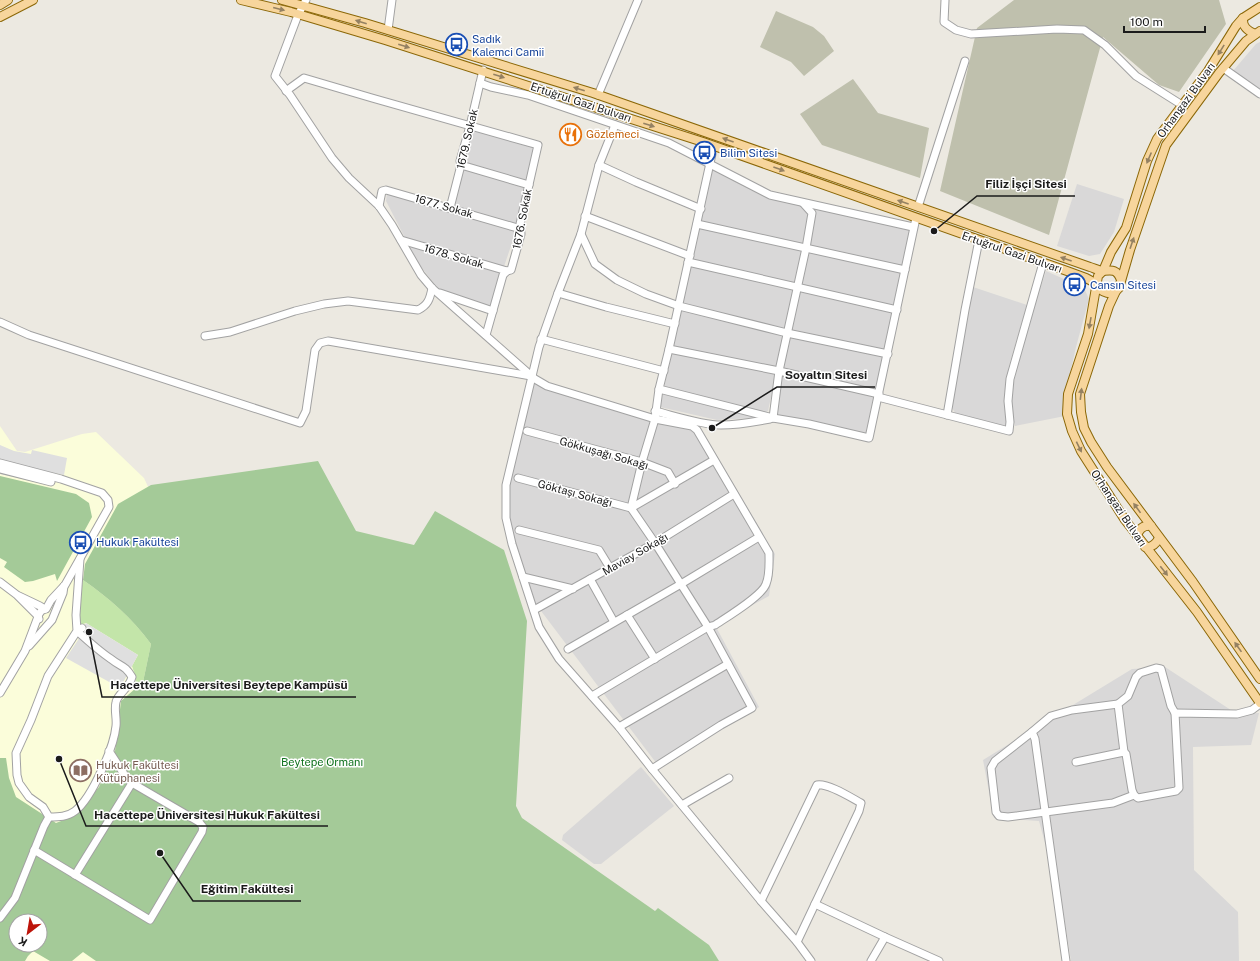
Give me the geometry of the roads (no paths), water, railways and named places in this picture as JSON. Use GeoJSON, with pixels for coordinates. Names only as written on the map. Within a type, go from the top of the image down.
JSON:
{"type":"FeatureCollection","features":[{"type":"Feature","properties":{"kind":"main road"},"geometry":{"type":"LineString","coordinates":[[0,4],[8,0]]}},
{"type":"Feature","properties":{"kind":"main road"},"geometry":{"type":"LineString","coordinates":[[0,17],[33,0]]}},
{"type":"Feature","properties":{"kind":"main road","name":"Ertuğrul Gazi Bulvarı"},"geometry":{"type":"LineString","coordinates":[[241,0],[386,40],[703,142],[1086,278],[1097,284]]}},
{"type":"Feature","properties":{"kind":"main road","name":"Ertuğrul Gazi Bulvarı"},"geometry":{"type":"LineString","coordinates":[[282,0],[304,3],[598,95],[1103,271]]}},
{"type":"Feature","properties":{"kind":"main road","name":"Orhangazi Bulvarı"},"geometry":{"type":"LineString","coordinates":[[1259,9],[1243,18],[1236,26],[1208,72],[1157,139],[1147,161],[1126,228],[1111,252],[1103,271],[1098,276],[1088,334],[1068,394],[1067,414],[1072,431],[1081,451],[1137,536],[1197,612],[1260,704]]}},
{"type":"Feature","properties":{"kind":"main road"},"geometry":{"type":"LineString","coordinates":[[1243,18],[1244,26],[1247,30],[1258,32]]}},
{"type":"Feature","properties":{"kind":"main road","name":"Orhangazi Bulvarı"},"geometry":{"type":"LineString","coordinates":[[1258,32],[1246,41],[1223,68],[1166,145],[1119,288],[1109,306],[1080,394],[1084,428],[1091,442],[1107,467],[1193,582],[1260,679]]}},
{"type":"Feature","properties":{"kind":"main road"},"geometry":{"type":"LineString","coordinates":[[1103,271],[1114,271],[1120,276],[1121,280]]}},
{"type":"Feature","properties":{"kind":"main road"},"geometry":{"type":"LineString","coordinates":[[1097,284],[1101,291],[1105,293],[1116,291]]}},
{"type":"Feature","properties":{"kind":"main road"},"geometry":{"type":"LineString","coordinates":[[1137,536],[1141,529],[1151,526]]}},
{"type":"Feature","properties":{"kind":"main road"},"geometry":{"type":"LineString","coordinates":[[1145,547],[1156,544],[1159,538]]}},
{"type":"Feature","properties":{"kind":"street"},"geometry":{"type":"LineString","coordinates":[[388,30],[392,0]]}},
{"type":"Feature","properties":{"kind":"street"},"geometry":{"type":"LineString","coordinates":[[598,95],[638,0]]}},
{"type":"Feature","properties":{"kind":"street"},"geometry":{"type":"LineString","coordinates":[[945,0],[944,22],[956,30],[971,34],[1057,29],[1084,30],[1105,45],[1136,76],[1182,105]]}},
{"type":"Feature","properties":{"kind":"street"},"geometry":{"type":"LineString","coordinates":[[304,3],[275,76],[332,158],[349,178],[379,206],[421,275],[434,290],[535,380],[548,386],[655,419],[692,426],[697,430],[769,553],[766,584],[760,593],[715,625],[592,696]]}},
{"type":"Feature","properties":{"kind":"street"},"geometry":{"type":"LineString","coordinates":[[918,207],[965,61]]}},
{"type":"Feature","properties":{"kind":"street"},"geometry":{"type":"LineString","coordinates":[[1223,68],[1260,94]]}},
{"type":"Feature","properties":{"kind":"street","name":"1679. Sokak"},"geometry":{"type":"LineString","coordinates":[[450,208],[461,165],[460,161],[483,70]]}},
{"type":"Feature","properties":{"kind":"street"},"geometry":{"type":"LineString","coordinates":[[286,91],[304,78],[470,126]]}},
{"type":"Feature","properties":{"kind":"street"},"geometry":{"type":"LineString","coordinates":[[480,83],[491,87],[528,95],[668,142],[770,195],[913,227]]}},
{"type":"Feature","properties":{"kind":"street"},"geometry":{"type":"LineString","coordinates":[[615,125],[599,164],[585,216],[582,234],[541,339],[506,492],[506,518],[512,544],[539,627],[559,659],[619,727],[811,961]]}},
{"type":"Feature","properties":{"kind":"street","name":"1676. Sokak"},"geometry":{"type":"LineString","coordinates":[[470,126],[538,145],[520,224],[521,234],[511,270],[507,271],[503,275],[486,335]]}},
{"type":"Feature","properties":{"kind":"street"},"geometry":{"type":"LineString","coordinates":[[703,142],[712,154]]}},
{"type":"Feature","properties":{"kind":"street"},"geometry":{"type":"LineString","coordinates":[[712,154],[725,150]]}},
{"type":"Feature","properties":{"kind":"street"},"geometry":{"type":"LineString","coordinates":[[652,769],[721,725],[752,708],[708,628],[655,543],[631,508],[642,462],[655,419],[659,389],[675,324],[712,154]]}},
{"type":"Feature","properties":{"kind":"street"},"geometry":{"type":"LineString","coordinates":[[599,164],[636,182],[701,208]]}},
{"type":"Feature","properties":{"kind":"street"},"geometry":{"type":"LineString","coordinates":[[461,165],[529,185]]}},
{"type":"Feature","properties":{"kind":"street","name":"1677. Sokak"},"geometry":{"type":"LineString","coordinates":[[379,206],[382,191],[386,190],[521,229]]}},
{"type":"Feature","properties":{"kind":"street"},"geometry":{"type":"LineString","coordinates":[[773,418],[787,333],[798,287],[812,214],[803,203]]}},
{"type":"Feature","properties":{"kind":"street"},"geometry":{"type":"LineString","coordinates":[[585,216],[689,259],[798,287],[897,310]]}},
{"type":"Feature","properties":{"kind":"street"},"geometry":{"type":"LineString","coordinates":[[659,389],[773,418],[809,424],[869,438],[916,218]]}},
{"type":"Feature","properties":{"kind":"street"},"geometry":{"type":"LineString","coordinates":[[697,224],[905,270]]}},
{"type":"Feature","properties":{"kind":"street"},"geometry":{"type":"LineString","coordinates":[[582,234],[595,264],[623,282],[646,294],[679,306],[787,333],[888,354]]}},
{"type":"Feature","properties":{"kind":"street","name":"1678. Sokak"},"geometry":{"type":"LineString","coordinates":[[401,240],[507,271]]}},
{"type":"Feature","properties":{"kind":"street"},"geometry":{"type":"LineString","coordinates":[[947,415],[964,310],[979,240]]}},
{"type":"Feature","properties":{"kind":"street"},"geometry":{"type":"LineString","coordinates":[[669,349],[780,371],[1010,431],[1008,401],[1010,379],[1044,263]]}},
{"type":"Feature","properties":{"kind":"street"},"geometry":{"type":"LineString","coordinates":[[434,290],[493,311]]}},
{"type":"Feature","properties":{"kind":"street"},"geometry":{"type":"LineString","coordinates":[[205,336],[230,332],[295,311],[324,304],[348,301],[418,310],[424,307],[434,290]]}},
{"type":"Feature","properties":{"kind":"street"},"geometry":{"type":"LineString","coordinates":[[558,293],[606,307],[675,324]]}},
{"type":"Feature","properties":{"kind":"street"},"geometry":{"type":"LineString","coordinates":[[0,322],[29,334],[300,423],[306,411],[315,350],[320,343],[328,341],[532,376]]}},
{"type":"Feature","properties":{"kind":"street"},"geometry":{"type":"LineString","coordinates":[[541,339],[664,370]]}},
{"type":"Feature","properties":{"kind":"street"},"geometry":{"type":"LineString","coordinates":[[655,411],[720,425],[743,424],[773,418]]}},
{"type":"Feature","properties":{"kind":"street","name":"Gökkuşağı Sokağı"},"geometry":{"type":"LineString","coordinates":[[527,431],[642,462],[668,472],[674,484]]}},
{"type":"Feature","properties":{"kind":"street"},"geometry":{"type":"LineString","coordinates":[[631,508],[714,460]]}},
{"type":"Feature","properties":{"kind":"street"},"geometry":{"type":"LineString","coordinates":[[0,463],[102,493],[108,500],[109,507],[65,585],[45,609],[40,611],[25,651]]}},
{"type":"Feature","properties":{"kind":"street"},"geometry":{"type":"LineString","coordinates":[[0,469],[58,483],[79,485]]}},
{"type":"Feature","properties":{"kind":"street","name":"Göktaşı Sokağı"},"geometry":{"type":"LineString","coordinates":[[518,478],[631,508]]}},
{"type":"Feature","properties":{"kind":"street","name":"Maviay Sokağı"},"geometry":{"type":"LineString","coordinates":[[534,610],[655,543],[734,494]]}},
{"type":"Feature","properties":{"kind":"street"},"geometry":{"type":"LineString","coordinates":[[519,530],[599,550],[610,568]]}},
{"type":"Feature","properties":{"kind":"street"},"geometry":{"type":"LineString","coordinates":[[568,649],[759,537]]}},
{"type":"Feature","properties":{"kind":"street"},"geometry":{"type":"LineString","coordinates":[[49,817],[62,817],[76,810],[98,780],[109,751],[116,726],[115,704],[117,698],[130,684],[132,677],[127,668],[112,660],[90,644],[80,629],[76,615],[80,559]]}},
{"type":"Feature","properties":{"kind":"street"},"geometry":{"type":"LineString","coordinates":[[523,578],[573,589]]}},
{"type":"Feature","properties":{"kind":"street"},"geometry":{"type":"LineString","coordinates":[[590,579],[614,622]]}},
{"type":"Feature","properties":{"kind":"street"},"geometry":{"type":"LineString","coordinates":[[0,582],[17,595],[38,616],[41,622],[48,623]]}},
{"type":"Feature","properties":{"kind":"street"},"geometry":{"type":"LineString","coordinates":[[0,693],[25,651],[52,620],[52,615],[63,593],[65,585]]}},
{"type":"Feature","properties":{"kind":"street"},"geometry":{"type":"LineString","coordinates":[[17,595],[50,611],[52,615]]}},
{"type":"Feature","properties":{"kind":"street"},"geometry":{"type":"LineString","coordinates":[[627,615],[655,659]]}},
{"type":"Feature","properties":{"kind":"street"},"geometry":{"type":"LineString","coordinates":[[49,817],[43,807],[29,797],[19,783],[16,753],[48,676],[80,629]]}},
{"type":"Feature","properties":{"kind":"street"},"geometry":{"type":"LineString","coordinates":[[619,727],[728,664]]}},
{"type":"Feature","properties":{"kind":"street"},"geometry":{"type":"LineString","coordinates":[[1156,668],[1160,669],[1171,706],[1176,713],[1179,788],[1176,791],[1138,798],[1134,796],[1113,802],[1046,813],[1008,817],[999,816],[996,812],[991,768],[995,761],[1051,716],[1072,710],[1118,704],[1128,696],[1136,677],[1140,673],[1156,668]]}},
{"type":"Feature","properties":{"kind":"street"},"geometry":{"type":"LineString","coordinates":[[1118,704],[1124,752],[1126,754],[1134,796]]}},
{"type":"Feature","properties":{"kind":"street"},"geometry":{"type":"LineString","coordinates":[[1176,713],[1237,714],[1252,710],[1260,704]]}},
{"type":"Feature","properties":{"kind":"street"},"geometry":{"type":"LineString","coordinates":[[1032,732],[1035,738],[1066,961]]}},
{"type":"Feature","properties":{"kind":"street"},"geometry":{"type":"LineString","coordinates":[[34,850],[150,920],[202,832],[203,827],[200,822],[132,783],[124,774],[109,751]]}},
{"type":"Feature","properties":{"kind":"street"},"geometry":{"type":"LineString","coordinates":[[1076,762],[1124,752]]}},
{"type":"Feature","properties":{"kind":"street"},"geometry":{"type":"LineString","coordinates":[[682,805],[729,778]]}},
{"type":"Feature","properties":{"kind":"street"},"geometry":{"type":"LineString","coordinates":[[75,875],[132,783]]}},
{"type":"Feature","properties":{"kind":"street"},"geometry":{"type":"LineString","coordinates":[[761,901],[817,785],[822,784],[861,803],[861,806],[796,942]]}},
{"type":"Feature","properties":{"kind":"street"},"geometry":{"type":"LineString","coordinates":[[0,918],[15,898],[49,817]]}},
{"type":"Feature","properties":{"kind":"street"},"geometry":{"type":"LineString","coordinates":[[815,904],[939,961]]}},
{"type":"Feature","properties":{"kind":"street"},"geometry":{"type":"LineString","coordinates":[[871,961],[884,937]]}},
{"type":"Feature","properties":{"kind":"place","name":"Sadık Kalemci Camii"},"geometry":{"type":"Point","coordinates":[457,45]}},
{"type":"Feature","properties":{"kind":"place","name":"Gözlemeci"},"geometry":{"type":"Point","coordinates":[571,134]}},
{"type":"Feature","properties":{"kind":"place","name":"Bilim Sitesi"},"geometry":{"type":"Point","coordinates":[704,153]}},
{"type":"Feature","properties":{"kind":"place","name":"Filiz İşçi Sitesi"},"geometry":{"type":"Point","coordinates":[934,231]}},
{"type":"Feature","properties":{"kind":"place","name":"Cansın Sitesi"},"geometry":{"type":"Point","coordinates":[1075,285]}},
{"type":"Feature","properties":{"kind":"place","name":"Soyaltın Sitesi"},"geometry":{"type":"Point","coordinates":[712,428]}},
{"type":"Feature","properties":{"kind":"place","name":"Hukuk Fakültesi"},"geometry":{"type":"Point","coordinates":[81,542]}},
{"type":"Feature","properties":{"kind":"place","name":"Hacettepe Üniversitesi Beytepe Kampüsü"},"geometry":{"type":"Point","coordinates":[89,632]}},
{"type":"Feature","properties":{"kind":"place","name":"Hacettepe Üniversitesi Hukuk Fakültesi"},"geometry":{"type":"Point","coordinates":[59,759]}},
{"type":"Feature","properties":{"kind":"place","name":"Hukuk Fakültesi Kütüphanesi"},"geometry":{"type":"Point","coordinates":[80,771]}},
{"type":"Feature","properties":{"kind":"place","name":"Eğitim Fakültesi"},"geometry":{"type":"Point","coordinates":[160,853]}},
{"type":"Feature","properties":{"kind":"park label","name":"Beytepe Ormanı"},"geometry":{"type":"Point","coordinates":[322,762]}}]}
